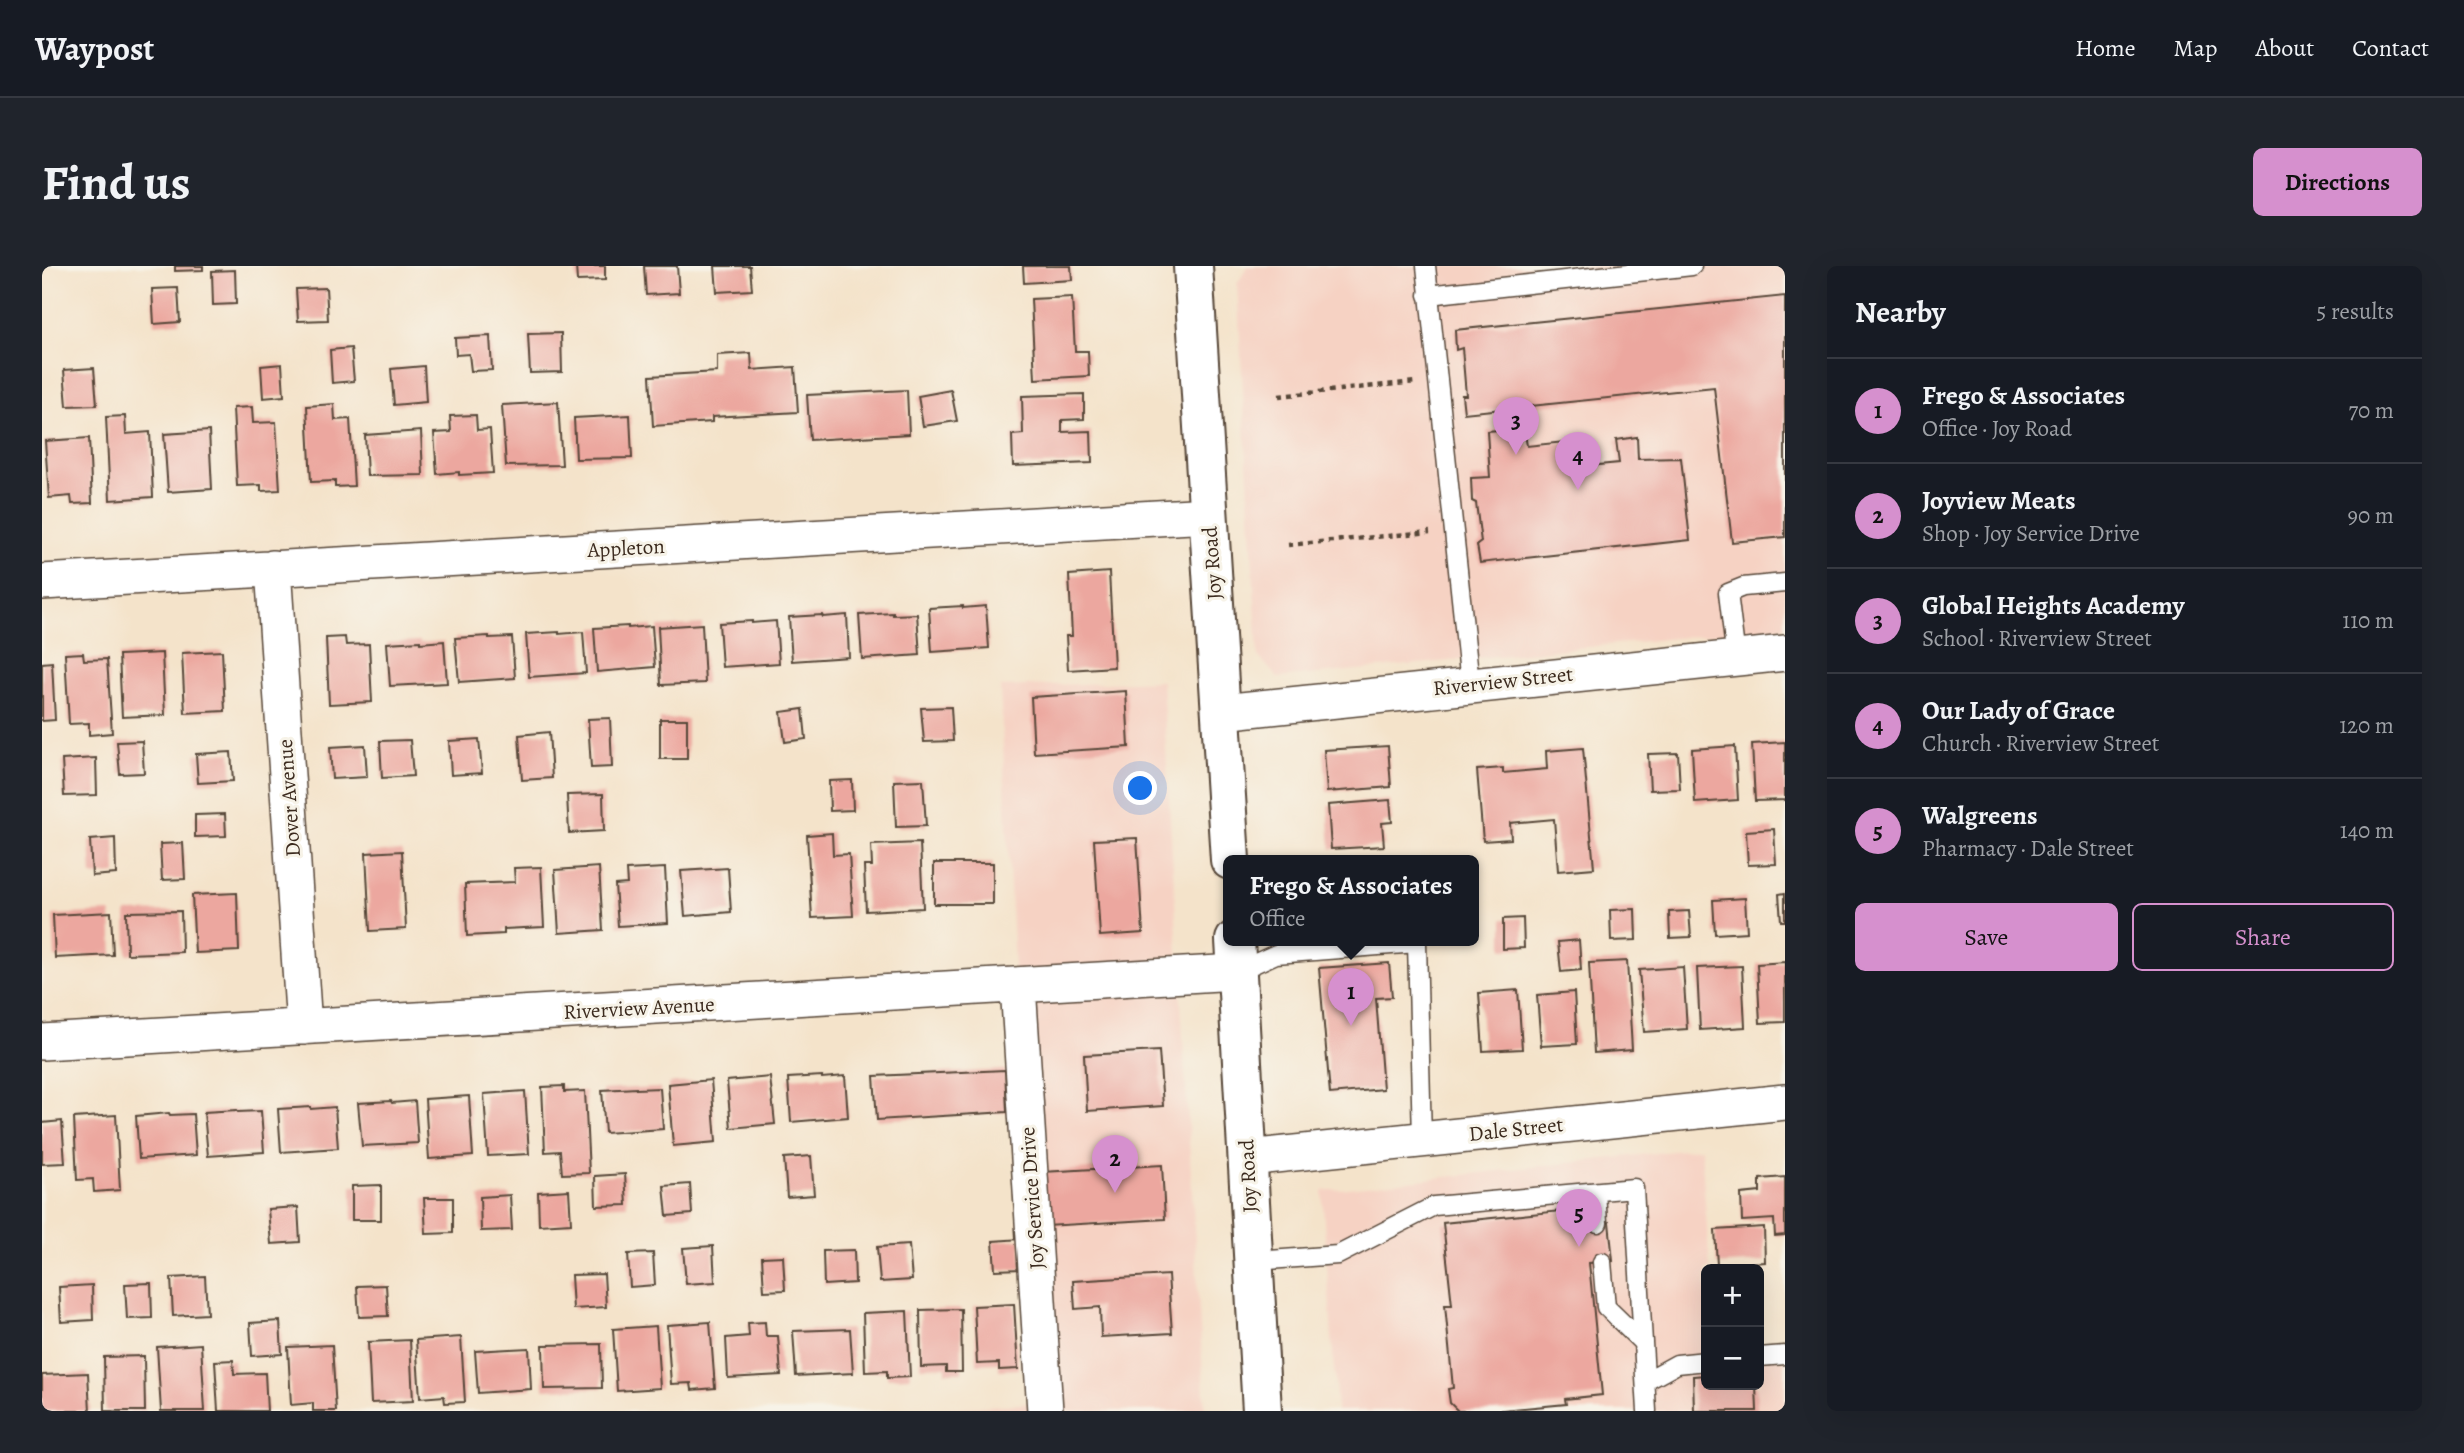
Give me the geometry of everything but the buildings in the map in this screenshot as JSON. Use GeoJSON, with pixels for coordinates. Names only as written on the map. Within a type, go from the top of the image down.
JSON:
{"type":"FeatureCollection","features":[{"type":"Feature","properties":{"kind":"main road","name":"Joy Road"},"geometry":{"type":"LineString","coordinates":[[1193,266],[1230,855]]}},
{"type":"Feature","properties":{"kind":"main road","name":"Joy Road"},"geometry":{"type":"LineString","coordinates":[[1235,956],[1262,1411]]}},
{"type":"Feature","properties":{"kind":"street","name":"Appleton"},"geometry":{"type":"LineString","coordinates":[[42,582],[1209,515]]}},
{"type":"Feature","properties":{"kind":"street","name":"Dover Avenue"},"geometry":{"type":"LineString","coordinates":[[273,568],[304,1027]]}},
{"type":"Feature","properties":{"kind":"street","name":"Riverview Street"},"geometry":{"type":"LineString","coordinates":[[1222,712],[1785,653]]}},
{"type":"Feature","properties":{"kind":"street","name":"Riverview Avenue"},"geometry":{"type":"LineString","coordinates":[[42,1042],[1018,985],[1235,956]]}},
{"type":"Feature","properties":{"kind":"street","name":"Joy Service Drive"},"geometry":{"type":"LineString","coordinates":[[1018,985],[1045,1411]]}},
{"type":"Feature","properties":{"kind":"street","name":"Dale Street"},"geometry":{"type":"LineString","coordinates":[[1247,1158],[1785,1102]]}},
{"type":"Feature","properties":{"kind":"lane"},"geometry":{"type":"LineString","coordinates":[[1426,266],[1471,684]]}},
{"type":"Feature","properties":{"kind":"lane"},"geometry":{"type":"LineString","coordinates":[[1428,295],[1692,266]]}},
{"type":"Feature","properties":{"kind":"lane"},"geometry":{"type":"LineString","coordinates":[[1736,658],[1728,593],[1743,587],[1785,583]]}},
{"type":"Feature","properties":{"kind":"lane"},"geometry":{"type":"LineString","coordinates":[[1235,956],[1379,946]]}},
{"type":"Feature","properties":{"kind":"lane"},"geometry":{"type":"LineString","coordinates":[[1417,946],[1422,1139]]}},
{"type":"Feature","properties":{"kind":"lane"},"geometry":{"type":"LineString","coordinates":[[1254,1261],[1338,1255],[1434,1206],[1634,1188],[1647,1411]]}},
{"type":"Feature","properties":{"kind":"lane"},"geometry":{"type":"LineString","coordinates":[[1596,1192],[1598,1223]]}},
{"type":"Feature","properties":{"kind":"lane"},"geometry":{"type":"LineString","coordinates":[[1602,1262],[1606,1307],[1643,1343]]}},
{"type":"Feature","properties":{"kind":"lane"},"geometry":{"type":"LineString","coordinates":[[1764,1357],[1785,1355]]}},
{"type":"Feature","properties":{"kind":"lane"},"geometry":{"type":"LineString","coordinates":[[1646,1381],[1677,1364],[1701,1362]]}},
{"type":"Feature","properties":{"kind":"path"},"geometry":{"type":"LineString","coordinates":[[1279,396],[1438,380]]}},
{"type":"Feature","properties":{"kind":"path"},"geometry":{"type":"LineString","coordinates":[[1288,545],[1455,529]]}},
{"type":"Feature","properties":{"kind":"shaded area"},"geometry":{"type":"Polygon","coordinates":[[[1248,266],[1785,266],[1785,627],[1278,678],[1258,656],[1237,284],[1248,266]]]}},
{"type":"Feature","properties":{"kind":"shaded area"},"geometry":{"type":"Polygon","coordinates":[[[1162,681],[1205,1411],[911,1411],[1036,1403],[1000,687],[1162,681]]]}},
{"type":"Feature","properties":{"kind":"shaded area"},"geometry":{"type":"Polygon","coordinates":[[[1701,1148],[1710,1264],[1701,1264],[1701,1390],[1764,1390],[1764,1343],[1785,1341],[1785,1411],[1337,1411],[1322,1191],[1701,1148]]]}},
{"type":"Feature","properties":{"kind":"place","name":"Global Heights Academy"},"geometry":{"type":"Point","coordinates":[1516,455]}},
{"type":"Feature","properties":{"kind":"place","name":"Our Lady of Grace"},"geometry":{"type":"Point","coordinates":[1578,490]}},
{"type":"Feature","properties":{"kind":"place","name":"Frego & Associates"},"geometry":{"type":"Point","coordinates":[1351,1026]}},
{"type":"Feature","properties":{"kind":"place","name":"Joyview Meats"},"geometry":{"type":"Point","coordinates":[1115,1193]}},
{"type":"Feature","properties":{"kind":"place","name":"Walgreens"},"geometry":{"type":"Point","coordinates":[1579,1247]}}]}
